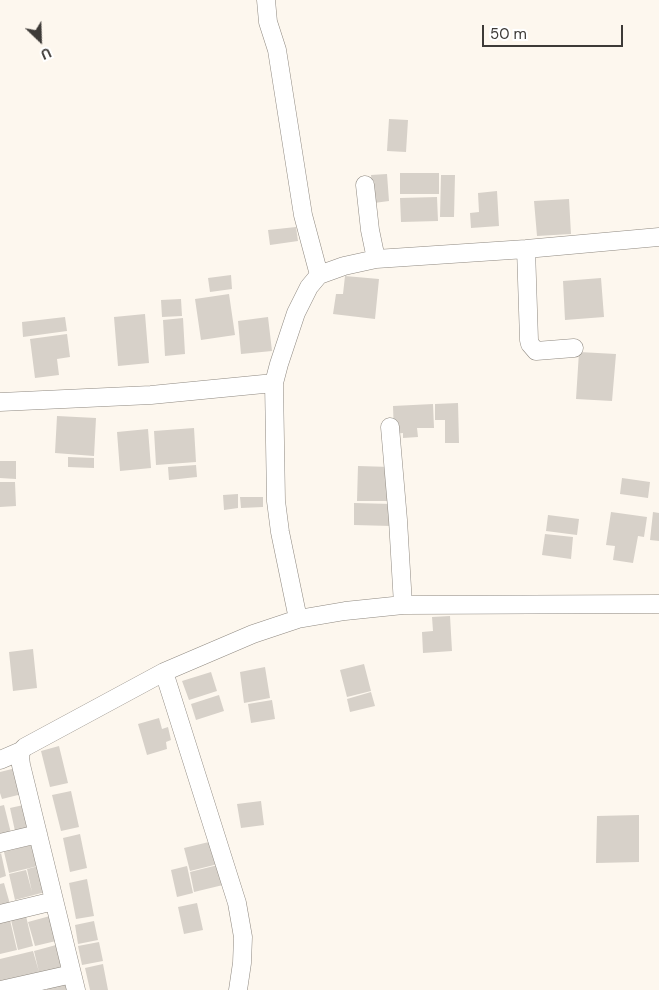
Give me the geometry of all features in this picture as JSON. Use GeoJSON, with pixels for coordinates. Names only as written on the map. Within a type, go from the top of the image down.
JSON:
{"type":"FeatureCollection","features":[{"type":"Feature","properties":{"kind":"street"},"geometry":{"type":"LineString","coordinates":[[266,0],[268,22],[277,50],[303,216],[319,275]]}},
{"type":"Feature","properties":{"kind":"street"},"geometry":{"type":"LineString","coordinates":[[366,185],[370,230],[376,259]]}},
{"type":"Feature","properties":{"kind":"street"},"geometry":{"type":"LineString","coordinates":[[298,619],[280,532],[276,501],[274,383],[296,313],[309,287],[319,275],[344,266],[376,259],[659,238]]}},
{"type":"Feature","properties":{"kind":"street"},"geometry":{"type":"LineString","coordinates":[[526,249],[528,340],[536,351],[574,348]]}},
{"type":"Feature","properties":{"kind":"street"},"geometry":{"type":"LineString","coordinates":[[0,402],[151,395],[274,383]]}},
{"type":"Feature","properties":{"kind":"street"},"geometry":{"type":"LineString","coordinates":[[390,427],[398,520],[402,605]]}},
{"type":"Feature","properties":{"kind":"street"},"geometry":{"type":"LineString","coordinates":[[0,760],[21,751],[34,742],[164,672],[253,634],[298,619],[402,605],[659,604]]}},
{"type":"Feature","properties":{"kind":"street"},"geometry":{"type":"LineString","coordinates":[[164,672],[237,903],[243,937],[238,990]]}},
{"type":"Feature","properties":{"kind":"street"},"geometry":{"type":"LineString","coordinates":[[1,990],[74,982],[21,765],[21,751]]}},
{"type":"Feature","properties":{"kind":"street"},"geometry":{"type":"LineString","coordinates":[[0,843],[38,834]]}},
{"type":"Feature","properties":{"kind":"street"},"geometry":{"type":"LineString","coordinates":[[0,914],[54,901]]}},
{"type":"Feature","properties":{"kind":"building"},"geometry":{"type":"Polygon","coordinates":[[[389,119],[408,120],[406,152],[387,151],[389,119]]]}},
{"type":"Feature","properties":{"kind":"building"},"geometry":{"type":"Polygon","coordinates":[[[400,173],[439,173],[439,194],[400,194],[400,173]]]}},
{"type":"Feature","properties":{"kind":"building"},"geometry":{"type":"Polygon","coordinates":[[[387,174],[389,201],[374,203],[371,175],[387,174]]]}},
{"type":"Feature","properties":{"kind":"building"},"geometry":{"type":"Polygon","coordinates":[[[441,175],[455,175],[454,217],[440,217],[441,175]]]}},
{"type":"Feature","properties":{"kind":"building"},"geometry":{"type":"Polygon","coordinates":[[[497,191],[499,226],[471,228],[470,213],[479,212],[478,193],[497,191]]]}},
{"type":"Feature","properties":{"kind":"building"},"geometry":{"type":"Polygon","coordinates":[[[437,197],[438,221],[401,222],[400,198],[437,197]]]}},
{"type":"Feature","properties":{"kind":"building"},"geometry":{"type":"Polygon","coordinates":[[[569,199],[571,234],[537,236],[534,201],[569,199]]]}},
{"type":"Feature","properties":{"kind":"building"},"geometry":{"type":"Polygon","coordinates":[[[296,227],[298,241],[270,245],[268,230],[296,227]]]}},
{"type":"Feature","properties":{"kind":"building"},"geometry":{"type":"Polygon","coordinates":[[[231,275],[232,289],[210,292],[208,278],[231,275]]]}},
{"type":"Feature","properties":{"kind":"building"},"geometry":{"type":"Polygon","coordinates":[[[345,276],[379,279],[375,319],[333,314],[336,294],[343,294],[345,276]]]}},
{"type":"Feature","properties":{"kind":"building"},"geometry":{"type":"Polygon","coordinates":[[[601,278],[604,317],[565,320],[563,281],[601,278]]]}},
{"type":"Feature","properties":{"kind":"building"},"geometry":{"type":"Polygon","coordinates":[[[229,294],[235,335],[201,340],[195,299],[229,294]]]}},
{"type":"Feature","properties":{"kind":"building"},"geometry":{"type":"Polygon","coordinates":[[[181,299],[182,316],[162,317],[161,300],[181,299]]]}},
{"type":"Feature","properties":{"kind":"building"},"geometry":{"type":"Polygon","coordinates":[[[145,314],[149,363],[118,366],[114,317],[145,314]]]}},
{"type":"Feature","properties":{"kind":"building"},"geometry":{"type":"Polygon","coordinates":[[[65,317],[67,331],[23,337],[22,322],[65,317]]]}},
{"type":"Feature","properties":{"kind":"building"},"geometry":{"type":"Polygon","coordinates":[[[268,317],[272,351],[241,354],[238,321],[268,317]]]}},
{"type":"Feature","properties":{"kind":"building"},"geometry":{"type":"Polygon","coordinates":[[[183,318],[185,354],[165,356],[163,320],[183,318]]]}},
{"type":"Feature","properties":{"kind":"building"},"geometry":{"type":"Polygon","coordinates":[[[67,334],[70,357],[57,359],[59,375],[35,378],[30,339],[67,334]]]}},
{"type":"Feature","properties":{"kind":"building"},"geometry":{"type":"Polygon","coordinates":[[[579,352],[616,354],[612,401],[576,399],[579,352]]]}},
{"type":"Feature","properties":{"kind":"building"},"geometry":{"type":"Polygon","coordinates":[[[458,403],[459,443],[445,443],[445,420],[435,420],[435,404],[458,403]]]}},
{"type":"Feature","properties":{"kind":"building"},"geometry":{"type":"Polygon","coordinates":[[[433,404],[434,428],[417,428],[418,437],[403,438],[403,433],[394,434],[393,406],[433,404]]]}},
{"type":"Feature","properties":{"kind":"building"},"geometry":{"type":"Polygon","coordinates":[[[57,416],[96,418],[94,456],[55,453],[57,416]]]}},
{"type":"Feature","properties":{"kind":"building"},"geometry":{"type":"Polygon","coordinates":[[[194,428],[196,462],[156,465],[154,431],[194,428]]]}},
{"type":"Feature","properties":{"kind":"building"},"geometry":{"type":"Polygon","coordinates":[[[148,429],[151,468],[120,471],[117,432],[148,429]]]}},
{"type":"Feature","properties":{"kind":"building"},"geometry":{"type":"Polygon","coordinates":[[[68,457],[94,458],[94,468],[68,467],[68,457]]]}},
{"type":"Feature","properties":{"kind":"building"},"geometry":{"type":"Polygon","coordinates":[[[0,461],[16,461],[16,479],[0,478],[0,461]]]}},
{"type":"Feature","properties":{"kind":"building"},"geometry":{"type":"Polygon","coordinates":[[[196,465],[197,477],[169,480],[168,467],[196,465]]]}},
{"type":"Feature","properties":{"kind":"building"},"geometry":{"type":"Polygon","coordinates":[[[358,466],[391,467],[391,501],[357,501],[358,466]]]}},
{"type":"Feature","properties":{"kind":"building"},"geometry":{"type":"Polygon","coordinates":[[[622,478],[650,482],[648,498],[620,494],[622,478]]]}},
{"type":"Feature","properties":{"kind":"building"},"geometry":{"type":"Polygon","coordinates":[[[0,482],[15,482],[16,506],[0,507],[0,482]]]}},
{"type":"Feature","properties":{"kind":"building"},"geometry":{"type":"Polygon","coordinates":[[[238,494],[238,508],[224,510],[223,495],[238,494]]]}},
{"type":"Feature","properties":{"kind":"building"},"geometry":{"type":"Polygon","coordinates":[[[240,497],[263,497],[263,507],[241,508],[240,497]]]}},
{"type":"Feature","properties":{"kind":"building"},"geometry":{"type":"Polygon","coordinates":[[[354,503],[392,504],[391,526],[354,525],[354,503]]]}},
{"type":"Feature","properties":{"kind":"building"},"geometry":{"type":"Polygon","coordinates":[[[611,512],[647,517],[644,537],[638,536],[633,563],[613,560],[615,546],[606,545],[611,512]]]}},
{"type":"Feature","properties":{"kind":"building"},"geometry":{"type":"Polygon","coordinates":[[[653,512],[659,513],[659,541],[650,540],[653,512]]]}},
{"type":"Feature","properties":{"kind":"building"},"geometry":{"type":"Polygon","coordinates":[[[548,515],[579,519],[577,535],[546,531],[548,515]]]}},
{"type":"Feature","properties":{"kind":"building"},"geometry":{"type":"Polygon","coordinates":[[[545,534],[573,537],[571,559],[542,555],[545,534]]]}},
{"type":"Feature","properties":{"kind":"building"},"geometry":{"type":"Polygon","coordinates":[[[450,616],[452,651],[423,653],[422,632],[433,631],[432,617],[450,616]]]}},
{"type":"Feature","properties":{"kind":"building"},"geometry":{"type":"Polygon","coordinates":[[[33,649],[37,688],[13,691],[9,652],[33,649]]]}},
{"type":"Feature","properties":{"kind":"building"},"geometry":{"type":"Polygon","coordinates":[[[364,664],[371,691],[347,697],[340,670],[364,664]]]}},
{"type":"Feature","properties":{"kind":"building"},"geometry":{"type":"Polygon","coordinates":[[[265,667],[270,698],[244,703],[240,672],[265,667]]]}},
{"type":"Feature","properties":{"kind":"building"},"geometry":{"type":"Polygon","coordinates":[[[211,672],[217,691],[189,700],[182,681],[211,672]]]}},
{"type":"Feature","properties":{"kind":"building"},"geometry":{"type":"Polygon","coordinates":[[[371,692],[375,706],[350,712],[347,699],[371,692]]]}},
{"type":"Feature","properties":{"kind":"building"},"geometry":{"type":"Polygon","coordinates":[[[219,695],[224,711],[196,720],[191,704],[219,695]]]}},
{"type":"Feature","properties":{"kind":"building"},"geometry":{"type":"Polygon","coordinates":[[[272,700],[275,719],[251,723],[248,704],[272,700]]]}},
{"type":"Feature","properties":{"kind":"building"},"geometry":{"type":"Polygon","coordinates":[[[159,718],[162,729],[168,727],[171,740],[166,742],[167,749],[147,755],[138,724],[159,718]]]}},
{"type":"Feature","properties":{"kind":"building"},"geometry":{"type":"Polygon","coordinates":[[[59,746],[68,783],[50,787],[41,751],[59,746]]]}},
{"type":"Feature","properties":{"kind":"building"},"geometry":{"type":"Polygon","coordinates":[[[16,768],[22,794],[2,799],[0,793],[0,772],[16,768]]]}},
{"type":"Feature","properties":{"kind":"building"},"geometry":{"type":"Polygon","coordinates":[[[71,791],[79,827],[61,831],[52,795],[71,791]]]}},
{"type":"Feature","properties":{"kind":"building"},"geometry":{"type":"Polygon","coordinates":[[[261,801],[264,825],[241,828],[237,804],[261,801]]]}},
{"type":"Feature","properties":{"kind":"building"},"geometry":{"type":"Polygon","coordinates":[[[28,804],[34,827],[15,831],[10,808],[28,804]]]}},
{"type":"Feature","properties":{"kind":"building"},"geometry":{"type":"Polygon","coordinates":[[[4,805],[11,833],[0,835],[0,806],[4,805]]]}},
{"type":"Feature","properties":{"kind":"building"},"geometry":{"type":"Polygon","coordinates":[[[639,815],[639,862],[596,863],[597,816],[639,815]]]}},
{"type":"Feature","properties":{"kind":"building"},"geometry":{"type":"Polygon","coordinates":[[[80,834],[87,868],[70,872],[63,838],[80,834]]]}},
{"type":"Feature","properties":{"kind":"building"},"geometry":{"type":"Polygon","coordinates":[[[213,841],[218,864],[190,871],[184,848],[213,841]]]}},
{"type":"Feature","properties":{"kind":"building"},"geometry":{"type":"Polygon","coordinates":[[[36,844],[42,865],[9,873],[4,852],[36,844]]]}},
{"type":"Feature","properties":{"kind":"building"},"geometry":{"type":"Polygon","coordinates":[[[0,854],[6,876],[0,878],[0,854]]]}},
{"type":"Feature","properties":{"kind":"building"},"geometry":{"type":"Polygon","coordinates":[[[43,865],[49,891],[15,900],[9,874],[26,870],[32,892],[27,869],[43,865]]]}},
{"type":"Feature","properties":{"kind":"building"},"geometry":{"type":"Polygon","coordinates":[[[218,865],[223,885],[194,892],[190,872],[218,865]]]}},
{"type":"Feature","properties":{"kind":"building"},"geometry":{"type":"Polygon","coordinates":[[[187,866],[193,893],[177,897],[171,870],[187,866]]]}},
{"type":"Feature","properties":{"kind":"building"},"geometry":{"type":"Polygon","coordinates":[[[87,879],[94,916],[76,919],[69,883],[87,879]]]}},
{"type":"Feature","properties":{"kind":"building"},"geometry":{"type":"Polygon","coordinates":[[[4,883],[10,904],[0,907],[0,884],[4,883]]]}},
{"type":"Feature","properties":{"kind":"building"},"geometry":{"type":"Polygon","coordinates":[[[197,903],[203,930],[184,934],[178,907],[197,903]]]}},
{"type":"Feature","properties":{"kind":"building"},"geometry":{"type":"Polygon","coordinates":[[[26,916],[33,946],[18,950],[11,920],[26,916]]]}},
{"type":"Feature","properties":{"kind":"building"},"geometry":{"type":"Polygon","coordinates":[[[50,916],[56,941],[35,946],[28,922],[50,916]]]}},
{"type":"Feature","properties":{"kind":"building"},"geometry":{"type":"Polygon","coordinates":[[[10,920],[17,950],[0,954],[0,922],[10,920]]]}},
{"type":"Feature","properties":{"kind":"building"},"geometry":{"type":"Polygon","coordinates":[[[94,921],[98,940],[78,944],[75,925],[94,921]]]}},
{"type":"Feature","properties":{"kind":"building"},"geometry":{"type":"Polygon","coordinates":[[[99,942],[103,961],[82,965],[78,946],[99,942]]]}},
{"type":"Feature","properties":{"kind":"building"},"geometry":{"type":"Polygon","coordinates":[[[56,945],[62,968],[0,983],[0,959],[33,951],[39,972],[34,951],[56,945]]]}},
{"type":"Feature","properties":{"kind":"building"},"geometry":{"type":"Polygon","coordinates":[[[103,964],[108,990],[90,990],[85,968],[103,964]]]}},
{"type":"Feature","properties":{"kind":"building"},"geometry":{"type":"Polygon","coordinates":[[[66,983],[67,990],[47,990],[47,988],[66,983]]]}}]}
